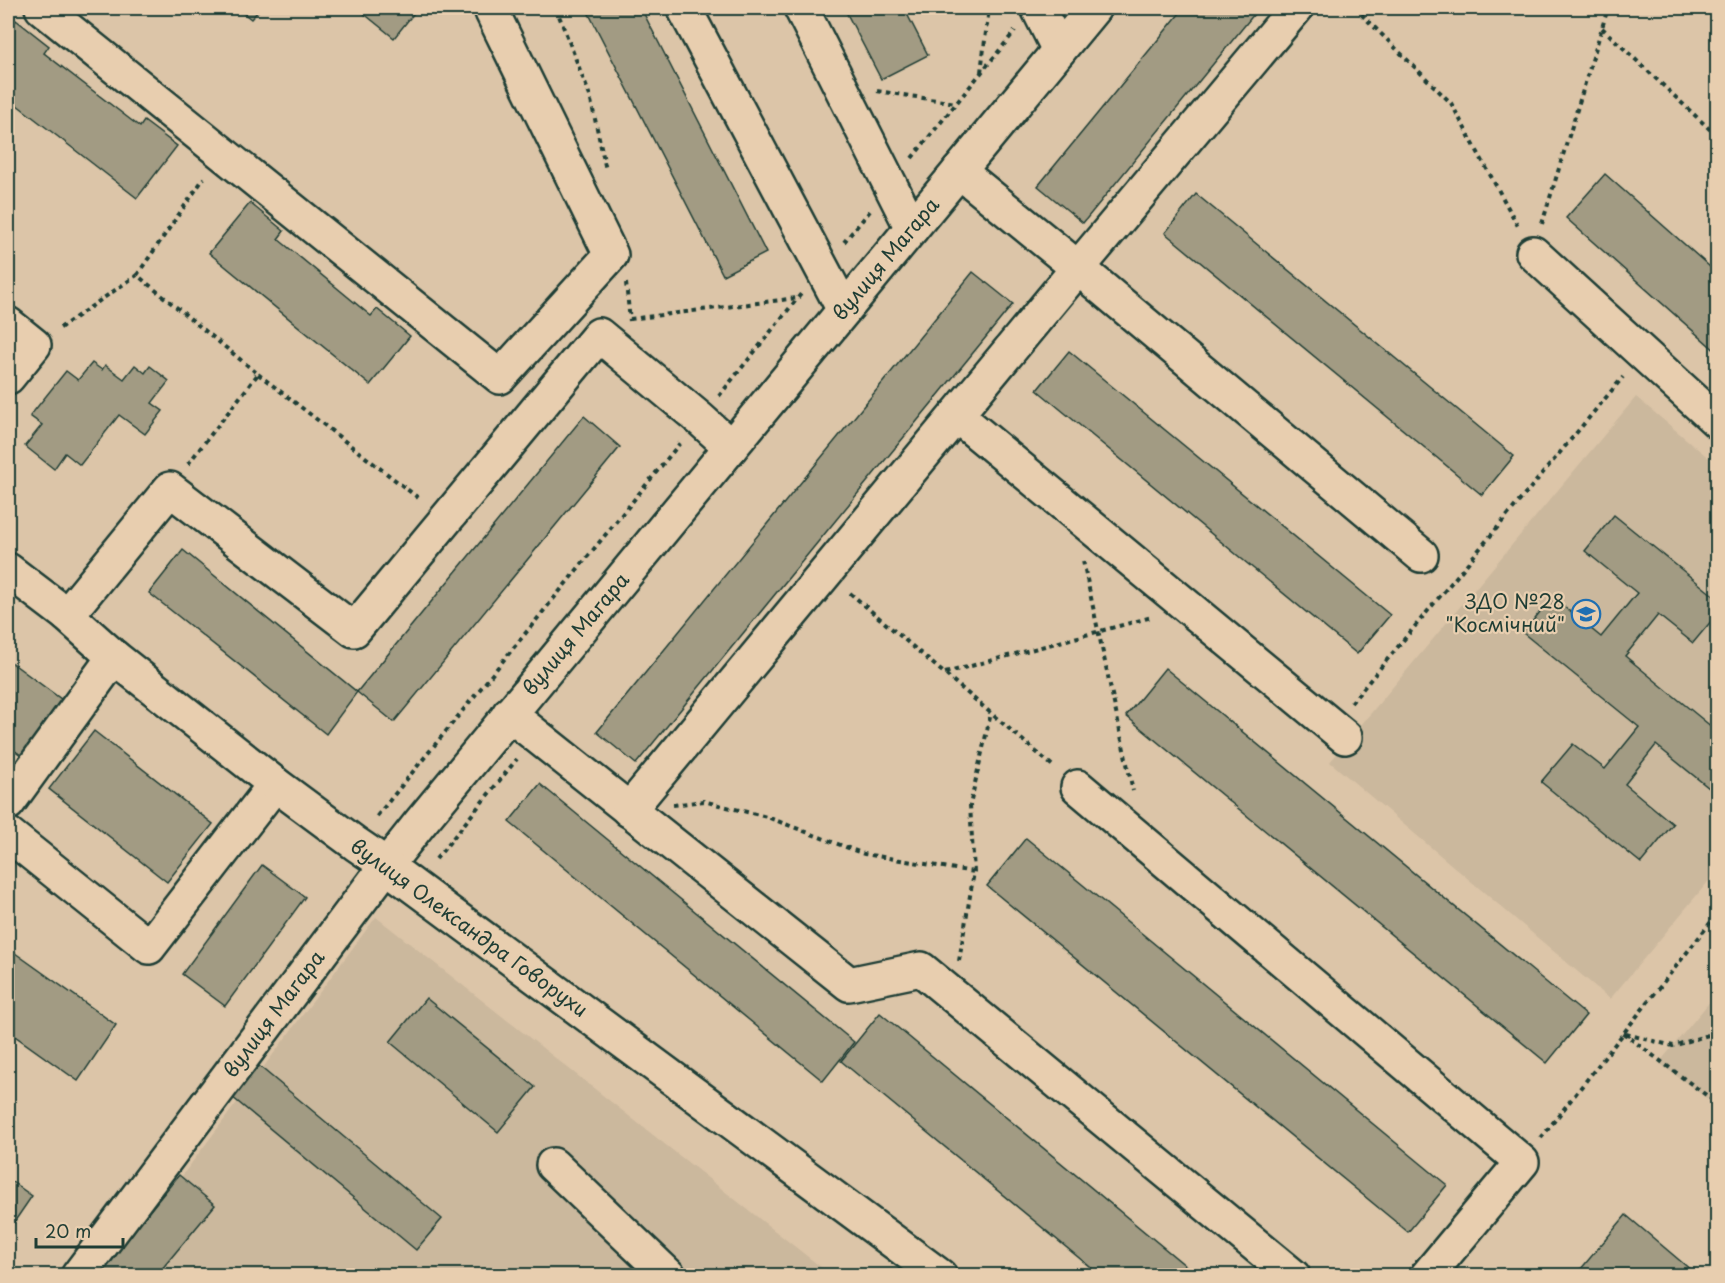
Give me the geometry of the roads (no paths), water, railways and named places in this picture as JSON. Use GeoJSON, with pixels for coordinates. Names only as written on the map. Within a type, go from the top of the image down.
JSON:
{"type":"FeatureCollection","features":[{"type":"Feature","properties":{"kind":"street"},"geometry":{"type":"LineString","coordinates":[[42,8],[500,377],[611,255],[492,12],[496,8]]}},
{"type":"Feature","properties":{"kind":"street"},"geometry":{"type":"LineString","coordinates":[[684,8],[844,310]]}},
{"type":"Feature","properties":{"kind":"street"},"geometry":{"type":"LineString","coordinates":[[801,8],[912,228]]}},
{"type":"Feature","properties":{"kind":"street"},"geometry":{"type":"LineString","coordinates":[[1038,8],[1059,50]]}},
{"type":"Feature","properties":{"kind":"street","name":"вулиця Магара"},"geometry":{"type":"LineString","coordinates":[[78,1275],[386,866],[509,714],[1094,8]]}},
{"type":"Feature","properties":{"kind":"street"},"geometry":{"type":"LineString","coordinates":[[629,810],[1296,8]]}},
{"type":"Feature","properties":{"kind":"street"},"geometry":{"type":"LineString","coordinates":[[959,171],[1420,555]]}},
{"type":"Feature","properties":{"kind":"street"},"geometry":{"type":"LineString","coordinates":[[1533,253],[1718,422]]}},
{"type":"Feature","properties":{"kind":"street"},"geometry":{"type":"LineString","coordinates":[[8,324],[34,345],[8,377]]}},
{"type":"Feature","properties":{"kind":"street"},"geometry":{"type":"LineString","coordinates":[[66,615],[170,489],[354,630],[598,335],[731,447]]}},
{"type":"Feature","properties":{"kind":"street"},"geometry":{"type":"LineString","coordinates":[[956,415],[1338,732]]}},
{"type":"Feature","properties":{"kind":"street","name":"вулиця Олександра Говорухи"},"geometry":{"type":"LineString","coordinates":[[10,578],[66,615],[114,657],[275,784],[940,1275]]}},
{"type":"Feature","properties":{"kind":"street"},"geometry":{"type":"LineString","coordinates":[[8,803],[114,657]]}},
{"type":"Feature","properties":{"kind":"street"},"geometry":{"type":"LineString","coordinates":[[509,714],[849,984],[921,969],[1293,1275]]}},
{"type":"Feature","properties":{"kind":"street"},"geometry":{"type":"LineString","coordinates":[[8,834],[149,947],[275,784]]}},
{"type":"Feature","properties":{"kind":"street"},"geometry":{"type":"LineString","coordinates":[[1078,787],[1522,1162],[1427,1275]]}},
{"type":"Feature","properties":{"kind":"street"},"geometry":{"type":"LineString","coordinates":[[553,1165],[669,1275]]}},
{"type":"Feature","properties":{"kind":"place","name":"ЗДО №28 \"Космічний\""},"geometry":{"type":"Point","coordinates":[1586,614]}}]}
